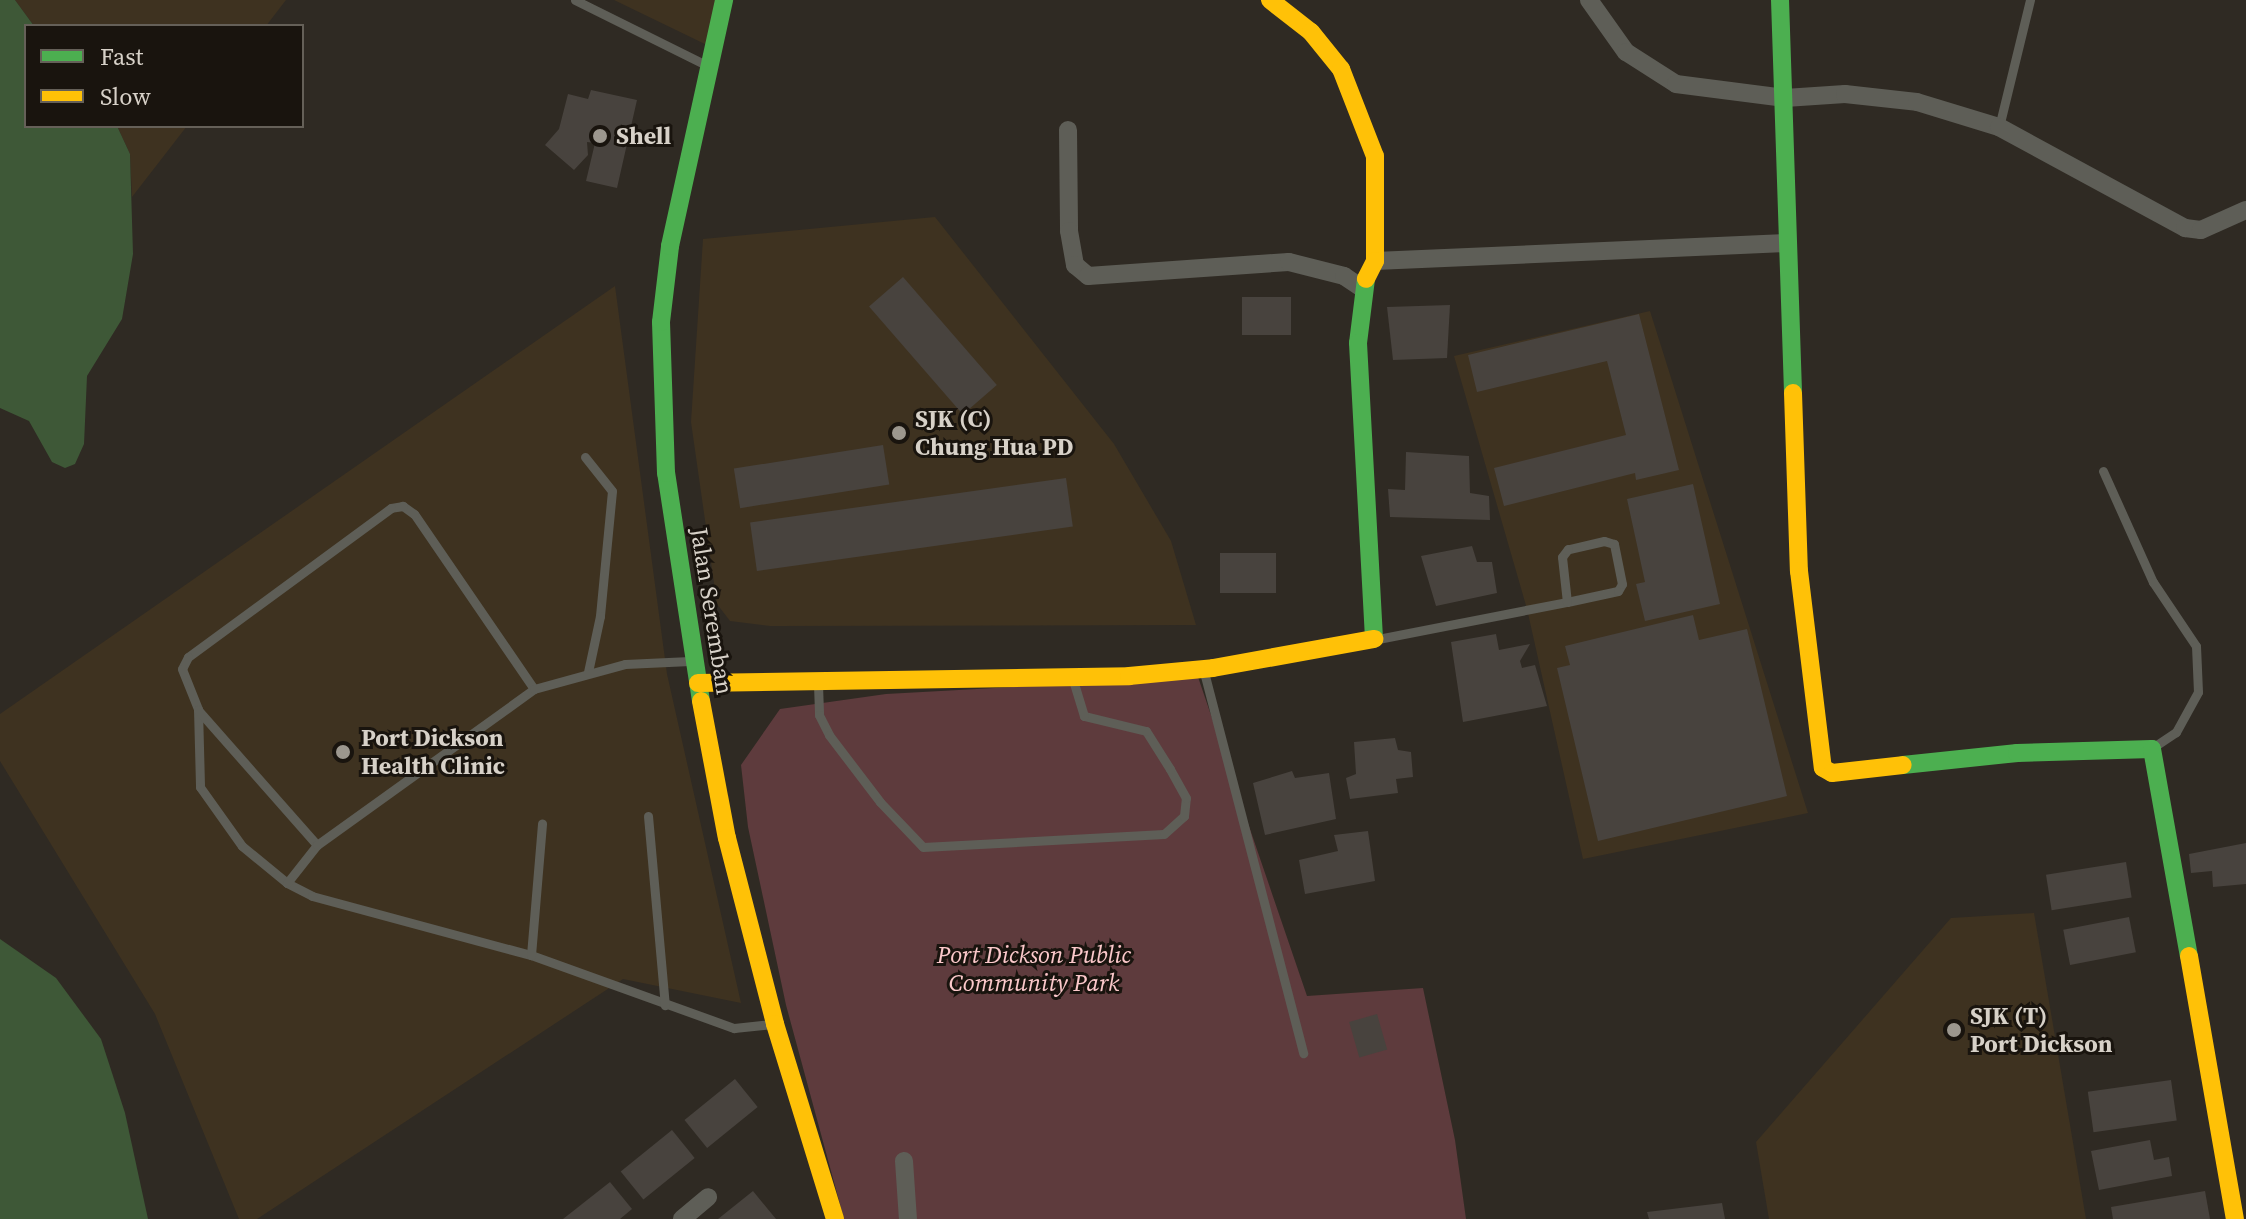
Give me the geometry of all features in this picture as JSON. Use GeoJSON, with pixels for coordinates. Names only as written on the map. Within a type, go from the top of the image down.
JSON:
{"type":"FeatureCollection","features":[{"type":"Feature","properties":{"kind":"street","name":"Jalan Seremban"},"geometry":{"type":"LineString","coordinates":[[724,0],[680,188],[661,322],[666,473],[693,661],[727,838],[775,1024],[835,1219]]}},
{"type":"Feature","properties":{"kind":"street"},"geometry":{"type":"LineString","coordinates":[[698,683],[1072,677],[1203,669],[1375,639],[1358,343],[1362,288],[1375,261],[1375,156],[1341,69],[1311,32],[1270,0]]}},
{"type":"Feature","properties":{"kind":"street"},"geometry":{"type":"LineString","coordinates":[[1589,0],[1626,52],[1676,84],[1785,98],[1845,94],[1917,102],[1999,127],[2185,228],[2201,230],[2246,210]]}},
{"type":"Feature","properties":{"kind":"street"},"geometry":{"type":"LineString","coordinates":[[1780,0],[1785,98],[1785,243],[1799,571],[1823,768],[1832,773],[2017,753],[2152,749],[2235,1219]]}},
{"type":"Feature","properties":{"kind":"street"},"geometry":{"type":"LineString","coordinates":[[1068,130],[1069,231],[1075,265],[1088,276],[1289,262],[1344,276],[1362,288]]}},
{"type":"Feature","properties":{"kind":"street"},"geometry":{"type":"LineString","coordinates":[[1375,261],[1785,243]]}},
{"type":"Feature","properties":{"kind":"street"},"geometry":{"type":"LineString","coordinates":[[904,1161],[908,1219]]}},
{"type":"Feature","properties":{"kind":"street"},"geometry":{"type":"LineString","coordinates":[[682,1219],[708,1197]]}},
{"type":"Feature","properties":{"kind":"lane"},"geometry":{"type":"LineString","coordinates":[[575,0],[707,66]]}},
{"type":"Feature","properties":{"kind":"lane"},"geometry":{"type":"LineString","coordinates":[[1999,127],[2030,0]]}},
{"type":"Feature","properties":{"kind":"lane"},"geometry":{"type":"LineString","coordinates":[[585,457],[612,491],[600,616],[588,672]]}},
{"type":"Feature","properties":{"kind":"lane"},"geometry":{"type":"LineString","coordinates":[[2103,471],[2153,582],[2196,646],[2201,675],[2198,692],[2176,732],[2152,749]]}},
{"type":"Feature","properties":{"kind":"lane"},"geometry":{"type":"LineString","coordinates":[[317,845],[198,709],[183,674],[185,660],[398,506],[414,514],[534,689]]}},
{"type":"Feature","properties":{"kind":"lane"},"geometry":{"type":"LineString","coordinates":[[1375,639],[1567,602],[1618,591],[1622,584],[1614,544],[1604,541],[1568,549],[1562,557],[1567,602]]}},
{"type":"Feature","properties":{"kind":"lane"},"geometry":{"type":"LineString","coordinates":[[287,883],[317,845],[534,689],[588,672],[693,661]]}},
{"type":"Feature","properties":{"kind":"lane"},"geometry":{"type":"LineString","coordinates":[[1203,669],[1303,1053]]}},
{"type":"Feature","properties":{"kind":"lane"},"geometry":{"type":"LineString","coordinates":[[818,682],[819,715],[829,735],[880,802],[923,847],[1164,834],[1184,816],[1186,798],[1170,769],[1146,731],[1084,716],[1072,677]]}},
{"type":"Feature","properties":{"kind":"lane"},"geometry":{"type":"LineString","coordinates":[[198,709],[200,787],[242,846],[287,883],[312,896],[531,955],[734,1028],[775,1024]]}},
{"type":"Feature","properties":{"kind":"lane"},"geometry":{"type":"LineString","coordinates":[[648,816],[665,1005]]}},
{"type":"Feature","properties":{"kind":"lane"},"geometry":{"type":"LineString","coordinates":[[531,955],[542,823]]}},
{"type":"Feature","properties":{"kind":"shaded area"},"geometry":{"type":"Polygon","coordinates":[[[0,0],[15,0],[33,24],[24,24],[24,128],[118,128],[130,154],[133,254],[122,319],[87,376],[84,444],[75,464],[65,468],[52,462],[29,421],[0,408],[0,0]]]}},
{"type":"Feature","properties":{"kind":"shaded area"},"geometry":{"type":"Polygon","coordinates":[[[15,0],[286,0],[268,24],[33,24],[15,0]]]}},
{"type":"Feature","properties":{"kind":"shaded area"},"geometry":{"type":"Polygon","coordinates":[[[614,0],[724,0],[711,47],[614,0]]]}},
{"type":"Feature","properties":{"kind":"shaded area"},"geometry":{"type":"Polygon","coordinates":[[[118,128],[185,128],[132,197],[130,154],[118,128]]]}},
{"type":"Feature","properties":{"kind":"shaded area","name":"SJK (C) Chung Hua PD"},"geometry":{"type":"Polygon","coordinates":[[[935,217],[1114,444],[1171,541],[1196,625],[770,626],[730,621],[717,604],[691,422],[703,239],[935,217]]]}},
{"type":"Feature","properties":{"kind":"shaded area","name":"Port Dickson Health Clinic"},"geometry":{"type":"Polygon","coordinates":[[[615,286],[667,674],[741,1003],[623,979],[257,1219],[239,1219],[155,1014],[0,761],[0,714],[615,286]]]}},
{"type":"Feature","properties":{"kind":"shaded area"},"geometry":{"type":"Polygon","coordinates":[[[1650,311],[1808,813],[1583,859],[1527,609],[1454,356],[1650,311]]]}},
{"type":"Feature","properties":{"kind":"shaded area","name":"SJK (T) Port Dickson"},"geometry":{"type":"Polygon","coordinates":[[[2034,913],[2086,1219],[1769,1219],[1756,1142],[1951,918],[2034,913]]]}},
{"type":"Feature","properties":{"kind":"shaded area"},"geometry":{"type":"Polygon","coordinates":[[[0,939],[56,978],[101,1039],[125,1113],[148,1219],[0,1219],[0,939]]]}},
{"type":"Feature","properties":{"kind":"green space","name":"Port Dickson Public Community Park"},"geometry":{"type":"Polygon","coordinates":[[[1198,677],[1307,996],[1423,988],[1455,1140],[1466,1219],[844,1219],[786,1005],[748,827],[741,765],[780,709],[886,694],[1198,677]]]}},
{"type":"Feature","properties":{"kind":"building"},"geometry":{"type":"Polygon","coordinates":[[[591,90],[637,100],[617,188],[586,181],[595,143],[587,142],[588,155],[574,170],[545,145],[559,129],[568,94],[588,99],[591,90]]]}},
{"type":"Feature","properties":{"kind":"building"},"geometry":{"type":"Polygon","coordinates":[[[903,277],[997,385],[963,414],[869,307],[903,277]]]}},
{"type":"Feature","properties":{"kind":"building"},"geometry":{"type":"Polygon","coordinates":[[[1242,297],[1291,297],[1291,335],[1242,335],[1242,297]]]}},
{"type":"Feature","properties":{"kind":"building"},"geometry":{"type":"Polygon","coordinates":[[[1450,305],[1447,358],[1393,360],[1387,307],[1450,305]]]}},
{"type":"Feature","properties":{"kind":"building"},"geometry":{"type":"Polygon","coordinates":[[[1639,314],[1679,470],[1636,480],[1635,473],[1504,506],[1494,468],[1626,435],[1607,361],[1477,392],[1468,355],[1639,314]]]}},
{"type":"Feature","properties":{"kind":"building"},"geometry":{"type":"Polygon","coordinates":[[[883,445],[889,485],[740,508],[734,469],[883,445]]]}},
{"type":"Feature","properties":{"kind":"building"},"geometry":{"type":"Polygon","coordinates":[[[1406,452],[1469,456],[1470,493],[1489,496],[1490,520],[1390,517],[1388,489],[1405,490],[1406,452]]]}},
{"type":"Feature","properties":{"kind":"building"},"geometry":{"type":"Polygon","coordinates":[[[1066,478],[1073,527],[757,571],[750,522],[1066,478]]]}},
{"type":"Feature","properties":{"kind":"building"},"geometry":{"type":"Polygon","coordinates":[[[1693,484],[1720,604],[1645,621],[1636,584],[1645,582],[1627,499],[1693,484]]]}},
{"type":"Feature","properties":{"kind":"building"},"geometry":{"type":"Polygon","coordinates":[[[1472,546],[1477,562],[1492,562],[1497,593],[1436,606],[1421,556],[1472,546]]]}},
{"type":"Feature","properties":{"kind":"building"},"geometry":{"type":"Polygon","coordinates":[[[1220,553],[1276,553],[1276,593],[1220,593],[1220,553]]]}},
{"type":"Feature","properties":{"kind":"building"},"geometry":{"type":"Polygon","coordinates":[[[1693,615],[1699,640],[1747,629],[1787,796],[1598,841],[1557,668],[1570,665],[1565,646],[1693,615]]]}},
{"type":"Feature","properties":{"kind":"building"},"geometry":{"type":"Polygon","coordinates":[[[1496,634],[1499,650],[1530,644],[1520,661],[1522,668],[1535,665],[1547,706],[1463,722],[1451,642],[1496,634]]]}},
{"type":"Feature","properties":{"kind":"building"},"geometry":{"type":"Polygon","coordinates":[[[1395,738],[1398,750],[1411,752],[1413,777],[1396,779],[1398,793],[1350,799],[1346,778],[1356,774],[1354,742],[1395,738]]]}},
{"type":"Feature","properties":{"kind":"building"},"geometry":{"type":"Polygon","coordinates":[[[1292,771],[1295,778],[1329,773],[1336,819],[1265,835],[1253,783],[1292,771]]]}},
{"type":"Feature","properties":{"kind":"building"},"geometry":{"type":"Polygon","coordinates":[[[1368,831],[1375,881],[1305,894],[1299,860],[1338,851],[1334,835],[1368,831]]]}},
{"type":"Feature","properties":{"kind":"building"},"geometry":{"type":"Polygon","coordinates":[[[2246,843],[2246,884],[2213,887],[2212,871],[2191,873],[2189,854],[2246,843]]]}},
{"type":"Feature","properties":{"kind":"building"},"geometry":{"type":"Polygon","coordinates":[[[2126,862],[2132,898],[2052,910],[2046,875],[2126,862]]]}},
{"type":"Feature","properties":{"kind":"building"},"geometry":{"type":"Polygon","coordinates":[[[2129,917],[2136,952],[2070,965],[2063,930],[2129,917]]]}},
{"type":"Feature","properties":{"kind":"building"},"geometry":{"type":"Polygon","coordinates":[[[1377,1014],[1387,1050],[1359,1058],[1349,1022],[1377,1014]]]}},
{"type":"Feature","properties":{"kind":"building"},"geometry":{"type":"Polygon","coordinates":[[[735,1079],[758,1107],[707,1148],[684,1120],[735,1079]]]}},
{"type":"Feature","properties":{"kind":"building"},"geometry":{"type":"Polygon","coordinates":[[[2171,1080],[2177,1121],[2094,1132],[2088,1092],[2171,1080]]]}},
{"type":"Feature","properties":{"kind":"building"},"geometry":{"type":"Polygon","coordinates":[[[672,1130],[695,1158],[643,1200],[621,1172],[672,1130]]]}},
{"type":"Feature","properties":{"kind":"building"},"geometry":{"type":"Polygon","coordinates":[[[2150,1140],[2154,1160],[2169,1157],[2172,1176],[2099,1190],[2091,1151],[2150,1140]]]}},
{"type":"Feature","properties":{"kind":"building"},"geometry":{"type":"Polygon","coordinates":[[[610,1182],[632,1209],[620,1219],[563,1219],[610,1182]]]}},
{"type":"Feature","properties":{"kind":"building"},"geometry":{"type":"Polygon","coordinates":[[[753,1191],[776,1219],[718,1219],[753,1191]]]}},
{"type":"Feature","properties":{"kind":"building"},"geometry":{"type":"Polygon","coordinates":[[[2205,1191],[2210,1219],[2113,1219],[2111,1207],[2205,1191]]]}},
{"type":"Feature","properties":{"kind":"building"},"geometry":{"type":"Polygon","coordinates":[[[1722,1203],[1725,1219],[1649,1219],[1647,1212],[1722,1203]]]}},
{"type":"Feature","properties":{"kind":"traffic: fast"},"geometry":{"type":"LineString","coordinates":[[701,701],[666,473],[661,322],[670,246],[724,0]]}},
{"type":"Feature","properties":{"kind":"traffic: fast"},"geometry":{"type":"LineString","coordinates":[[1780,0],[1793,393]]}},
{"type":"Feature","properties":{"kind":"traffic: fast"},"geometry":{"type":"LineString","coordinates":[[1366,279],[1358,343],[1374,639]]}},
{"type":"Feature","properties":{"kind":"traffic: fast"},"geometry":{"type":"LineString","coordinates":[[1903,765],[2017,753],[2152,749],[2189,956]]}},
{"type":"Feature","properties":{"kind":"traffic: slow"},"geometry":{"type":"LineString","coordinates":[[1270,0],[1311,32],[1341,69],[1375,156],[1375,261],[1366,279]]}},
{"type":"Feature","properties":{"kind":"traffic: slow"},"geometry":{"type":"LineString","coordinates":[[1793,393],[1799,571],[1823,768],[1832,773],[1903,765]]}},
{"type":"Feature","properties":{"kind":"traffic: slow"},"geometry":{"type":"LineString","coordinates":[[698,683],[1129,676],[1213,668],[1374,639]]}},
{"type":"Feature","properties":{"kind":"traffic: slow"},"geometry":{"type":"LineString","coordinates":[[701,701],[727,838],[775,1024],[835,1219]]}},
{"type":"Feature","properties":{"kind":"traffic: slow"},"geometry":{"type":"LineString","coordinates":[[2189,956],[2235,1219]]}},
{"type":"Feature","properties":{"kind":"place","name":"Shell"},"geometry":{"type":"Point","coordinates":[600,136]}},
{"type":"Feature","properties":{"kind":"place","name":"SJK (C) Chung Hua PD"},"geometry":{"type":"Point","coordinates":[899,433]}},
{"type":"Feature","properties":{"kind":"place","name":"Port Dickson Health Clinic"},"geometry":{"type":"Point","coordinates":[343,752]}},
{"type":"Feature","properties":{"kind":"place","name":"SJK (T) Port Dickson"},"geometry":{"type":"Point","coordinates":[1954,1030]}}]}
